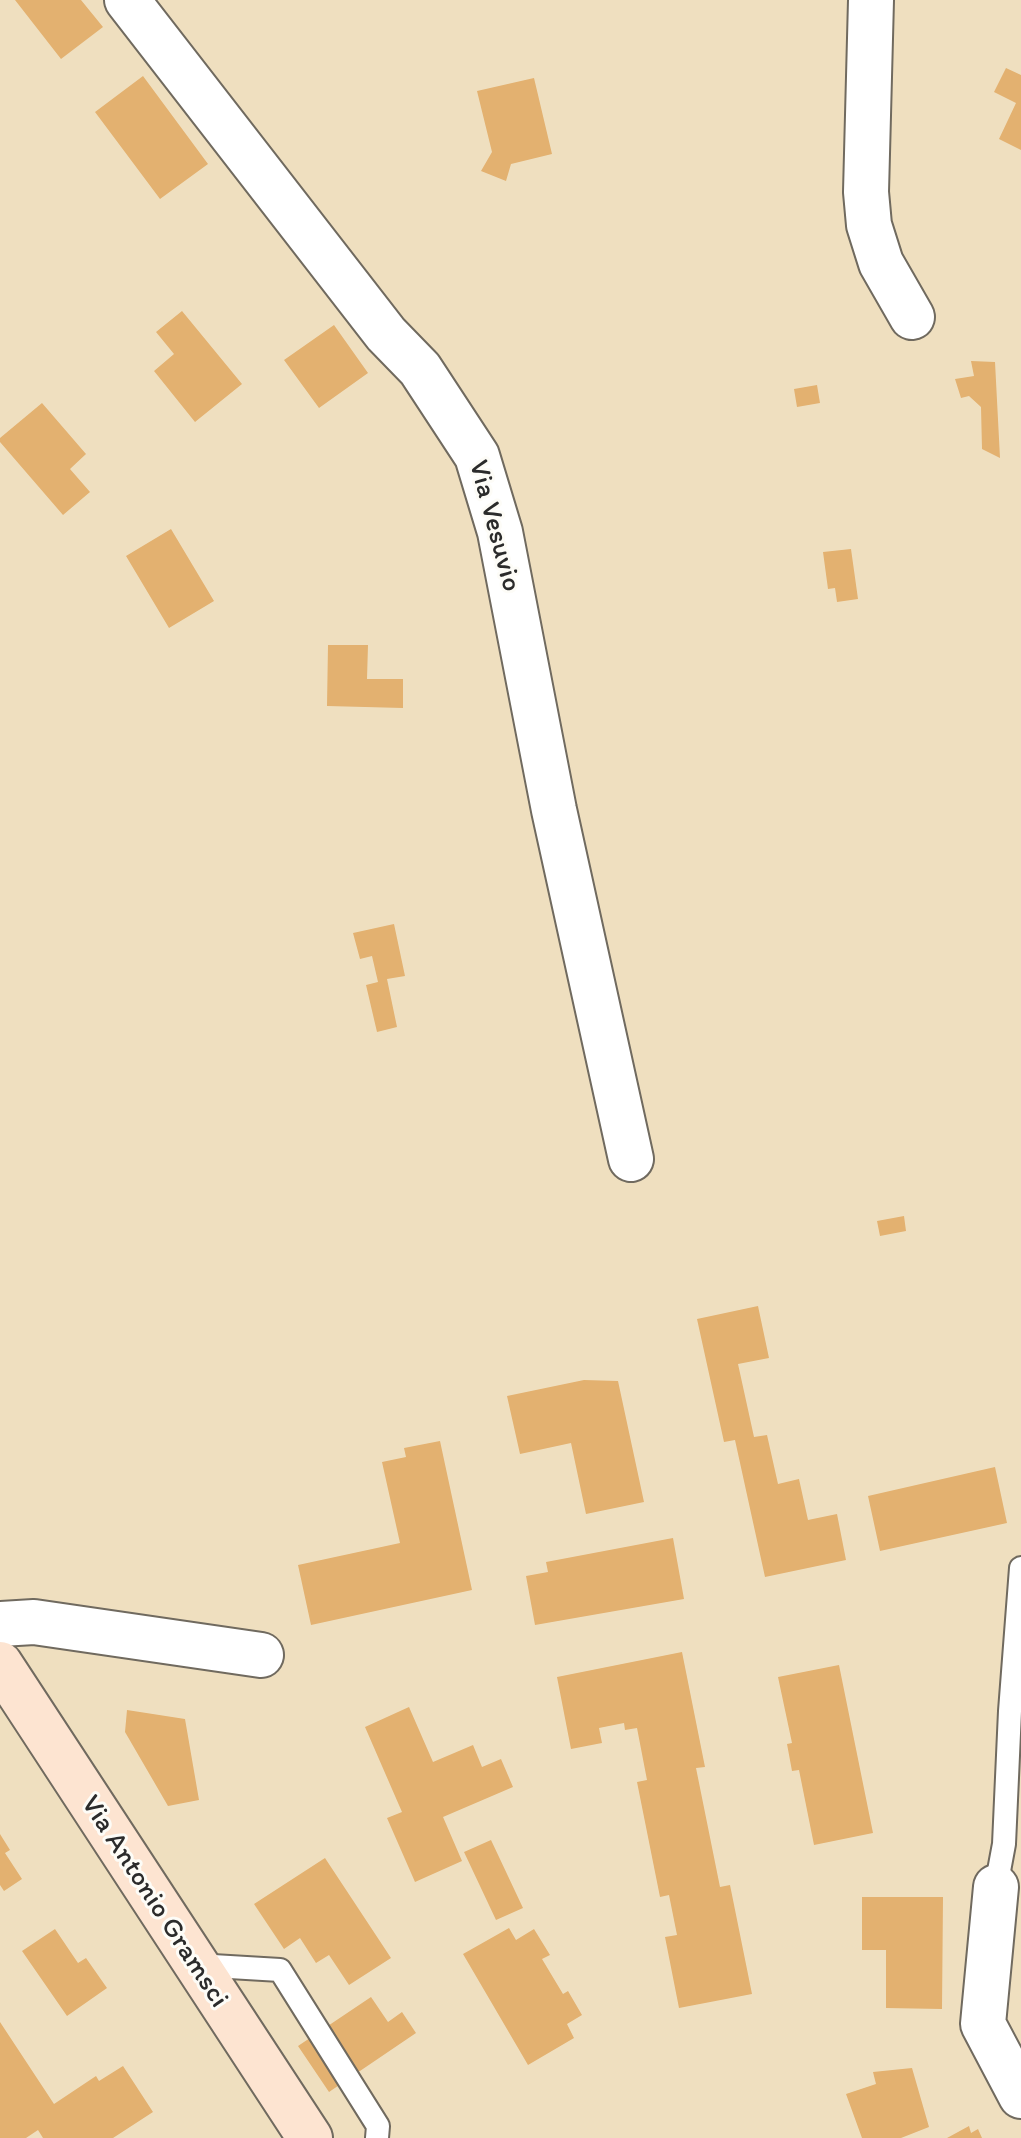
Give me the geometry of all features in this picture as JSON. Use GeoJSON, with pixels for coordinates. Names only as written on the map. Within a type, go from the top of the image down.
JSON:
{"type":"FeatureCollection","features":[{"type":"Feature","properties":{"kind":"main road","name":"Via Antonio Gramsci"},"geometry":{"type":"LineString","coordinates":[[0,1664],[310,2138]]}},
{"type":"Feature","properties":{"kind":"street","name":"Via Vesuvio"},"geometry":{"type":"LineString","coordinates":[[127,0],[386,334],[420,369],[477,456],[500,532],[554,810],[631,1159]]}},
{"type":"Feature","properties":{"kind":"street"},"geometry":{"type":"LineString","coordinates":[[871,0],[866,192],[869,225],[881,263],[912,317]]}},
{"type":"Feature","properties":{"kind":"street"},"geometry":{"type":"LineString","coordinates":[[0,1624],[34,1622],[261,1655]]}},
{"type":"Feature","properties":{"kind":"street"},"geometry":{"type":"LineString","coordinates":[[996,1887],[983,2024],[1021,2096]]}},
{"type":"Feature","properties":{"kind":"lane"},"geometry":{"type":"LineString","coordinates":[[996,1887],[1004,1844],[1021,1568]]}},
{"type":"Feature","properties":{"kind":"lane"},"geometry":{"type":"LineString","coordinates":[[196,1965],[280,1970],[378,2126],[377,2138]]}},
{"type":"Feature","properties":{"kind":"building"},"geometry":{"type":"Polygon","coordinates":[[[15,0],[81,0],[103,27],[61,59],[15,0]]]}},
{"type":"Feature","properties":{"kind":"building"},"geometry":{"type":"Polygon","coordinates":[[[1006,68],[1021,75],[1021,150],[999,139],[1016,103],[994,92],[1006,68]]]}},
{"type":"Feature","properties":{"kind":"building"},"geometry":{"type":"Polygon","coordinates":[[[143,76],[208,164],[160,199],[95,112],[143,76]]]}},
{"type":"Feature","properties":{"kind":"building"},"geometry":{"type":"Polygon","coordinates":[[[534,78],[552,154],[511,164],[506,181],[481,171],[492,152],[477,91],[534,78]]]}},
{"type":"Feature","properties":{"kind":"building"},"geometry":{"type":"Polygon","coordinates":[[[182,311],[242,384],[195,422],[154,371],[174,354],[156,332],[182,311]]]}},
{"type":"Feature","properties":{"kind":"building"},"geometry":{"type":"Polygon","coordinates":[[[334,325],[368,373],[319,408],[284,360],[334,325]]]}},
{"type":"Feature","properties":{"kind":"building"},"geometry":{"type":"Polygon","coordinates":[[[971,361],[995,362],[1000,458],[982,449],[981,407],[969,396],[961,398],[955,379],[974,376],[971,361]]]}},
{"type":"Feature","properties":{"kind":"building"},"geometry":{"type":"Polygon","coordinates":[[[817,385],[820,403],[797,407],[794,389],[817,385]]]}},
{"type":"Feature","properties":{"kind":"building"},"geometry":{"type":"Polygon","coordinates":[[[42,403],[86,454],[70,469],[90,492],[63,515],[0,442],[0,438],[42,403]]]}},
{"type":"Feature","properties":{"kind":"building"},"geometry":{"type":"Polygon","coordinates":[[[171,529],[214,601],[169,628],[126,556],[171,529]]]}},
{"type":"Feature","properties":{"kind":"building"},"geometry":{"type":"Polygon","coordinates":[[[851,549],[858,599],[837,602],[835,588],[828,589],[823,552],[851,549]]]}},
{"type":"Feature","properties":{"kind":"building"},"geometry":{"type":"Polygon","coordinates":[[[328,645],[368,645],[367,679],[403,679],[403,708],[327,706],[328,645]]]}},
{"type":"Feature","properties":{"kind":"building"},"geometry":{"type":"Polygon","coordinates":[[[394,924],[405,976],[387,979],[397,1027],[377,1032],[366,985],[378,982],[372,956],[360,959],[353,933],[394,924]]]}},
{"type":"Feature","properties":{"kind":"building"},"geometry":{"type":"Polygon","coordinates":[[[904,1216],[906,1231],[880,1236],[877,1221],[904,1216]]]}},
{"type":"Feature","properties":{"kind":"building"},"geometry":{"type":"Polygon","coordinates":[[[758,1306],[769,1358],[738,1364],[754,1437],[767,1435],[778,1484],[799,1479],[808,1520],[837,1514],[846,1560],[765,1577],[735,1440],[724,1442],[697,1319],[758,1306]]]}},
{"type":"Feature","properties":{"kind":"building"},"geometry":{"type":"Polygon","coordinates":[[[584,1380],[618,1381],[644,1502],[586,1514],[571,1443],[520,1454],[507,1396],[584,1380]]]}},
{"type":"Feature","properties":{"kind":"building"},"geometry":{"type":"Polygon","coordinates":[[[440,1441],[472,1590],[311,1625],[298,1565],[400,1543],[382,1462],[406,1457],[404,1448],[440,1441]]]}},
{"type":"Feature","properties":{"kind":"building"},"geometry":{"type":"Polygon","coordinates":[[[995,1467],[1007,1523],[880,1551],[868,1496],[995,1467]]]}},
{"type":"Feature","properties":{"kind":"building"},"geometry":{"type":"Polygon","coordinates":[[[673,1538],[684,1599],[535,1625],[526,1576],[548,1572],[546,1562],[673,1538]]]}},
{"type":"Feature","properties":{"kind":"building"},"geometry":{"type":"Polygon","coordinates":[[[682,1652],[705,1767],[696,1768],[720,1887],[730,1885],[752,1994],[679,2008],[665,1937],[677,1935],[669,1895],[660,1897],[637,1782],[647,1780],[637,1728],[625,1730],[624,1723],[599,1728],[602,1743],[571,1749],[557,1677],[682,1652]]]}},
{"type":"Feature","properties":{"kind":"building"},"geometry":{"type":"Polygon","coordinates":[[[839,1665],[873,1833],[814,1845],[799,1770],[792,1771],[787,1744],[792,1743],[778,1677],[839,1665]]]}},
{"type":"Feature","properties":{"kind":"building"},"geometry":{"type":"Polygon","coordinates":[[[409,1707],[433,1762],[473,1745],[482,1767],[501,1759],[513,1787],[443,1817],[462,1861],[415,1882],[387,1818],[402,1812],[365,1727],[409,1707]]]}},
{"type":"Feature","properties":{"kind":"building"},"geometry":{"type":"Polygon","coordinates":[[[127,1710],[185,1719],[199,1800],[168,1806],[125,1732],[127,1710]]]}},
{"type":"Feature","properties":{"kind":"building"},"geometry":{"type":"Polygon","coordinates":[[[0,1834],[10,1850],[5,1853],[22,1879],[4,1891],[0,1885],[0,1834]]]}},
{"type":"Feature","properties":{"kind":"building"},"geometry":{"type":"Polygon","coordinates":[[[491,1840],[523,1908],[496,1920],[464,1852],[491,1840]]]}},
{"type":"Feature","properties":{"kind":"building"},"geometry":{"type":"Polygon","coordinates":[[[325,1858],[391,1958],[349,1985],[329,1955],[316,1963],[300,1938],[284,1949],[254,1904],[325,1858]]]}},
{"type":"Feature","properties":{"kind":"building"},"geometry":{"type":"Polygon","coordinates":[[[862,1897],[943,1897],[942,2009],[886,2008],[886,1950],[862,1950],[862,1897]]]}},
{"type":"Feature","properties":{"kind":"building"},"geometry":{"type":"Polygon","coordinates":[[[509,1928],[516,1940],[534,1929],[550,1955],[542,1959],[563,1994],[568,1991],[582,2015],[567,2024],[574,2038],[528,2065],[463,1954],[509,1928]]]}},
{"type":"Feature","properties":{"kind":"building"},"geometry":{"type":"Polygon","coordinates":[[[55,1929],[78,1963],[86,1958],[107,1988],[67,2016],[22,1951],[55,1929]]]}},
{"type":"Feature","properties":{"kind":"building"},"geometry":{"type":"Polygon","coordinates":[[[371,1997],[388,2022],[402,2012],[416,2033],[329,2092],[298,2046],[371,1997]]]}},
{"type":"Feature","properties":{"kind":"building"},"geometry":{"type":"Polygon","coordinates":[[[0,2022],[54,2104],[96,2076],[99,2081],[123,2066],[153,2112],[113,2138],[43,2138],[38,2130],[26,2138],[0,2138],[0,2022]]]}},
{"type":"Feature","properties":{"kind":"building"},"geometry":{"type":"Polygon","coordinates":[[[912,2068],[929,2127],[901,2138],[862,2138],[846,2094],[876,2084],[873,2072],[912,2068]]]}},
{"type":"Feature","properties":{"kind":"building"},"geometry":{"type":"Polygon","coordinates":[[[969,2126],[971,2133],[978,2129],[982,2138],[947,2138],[969,2126]]]}}]}
